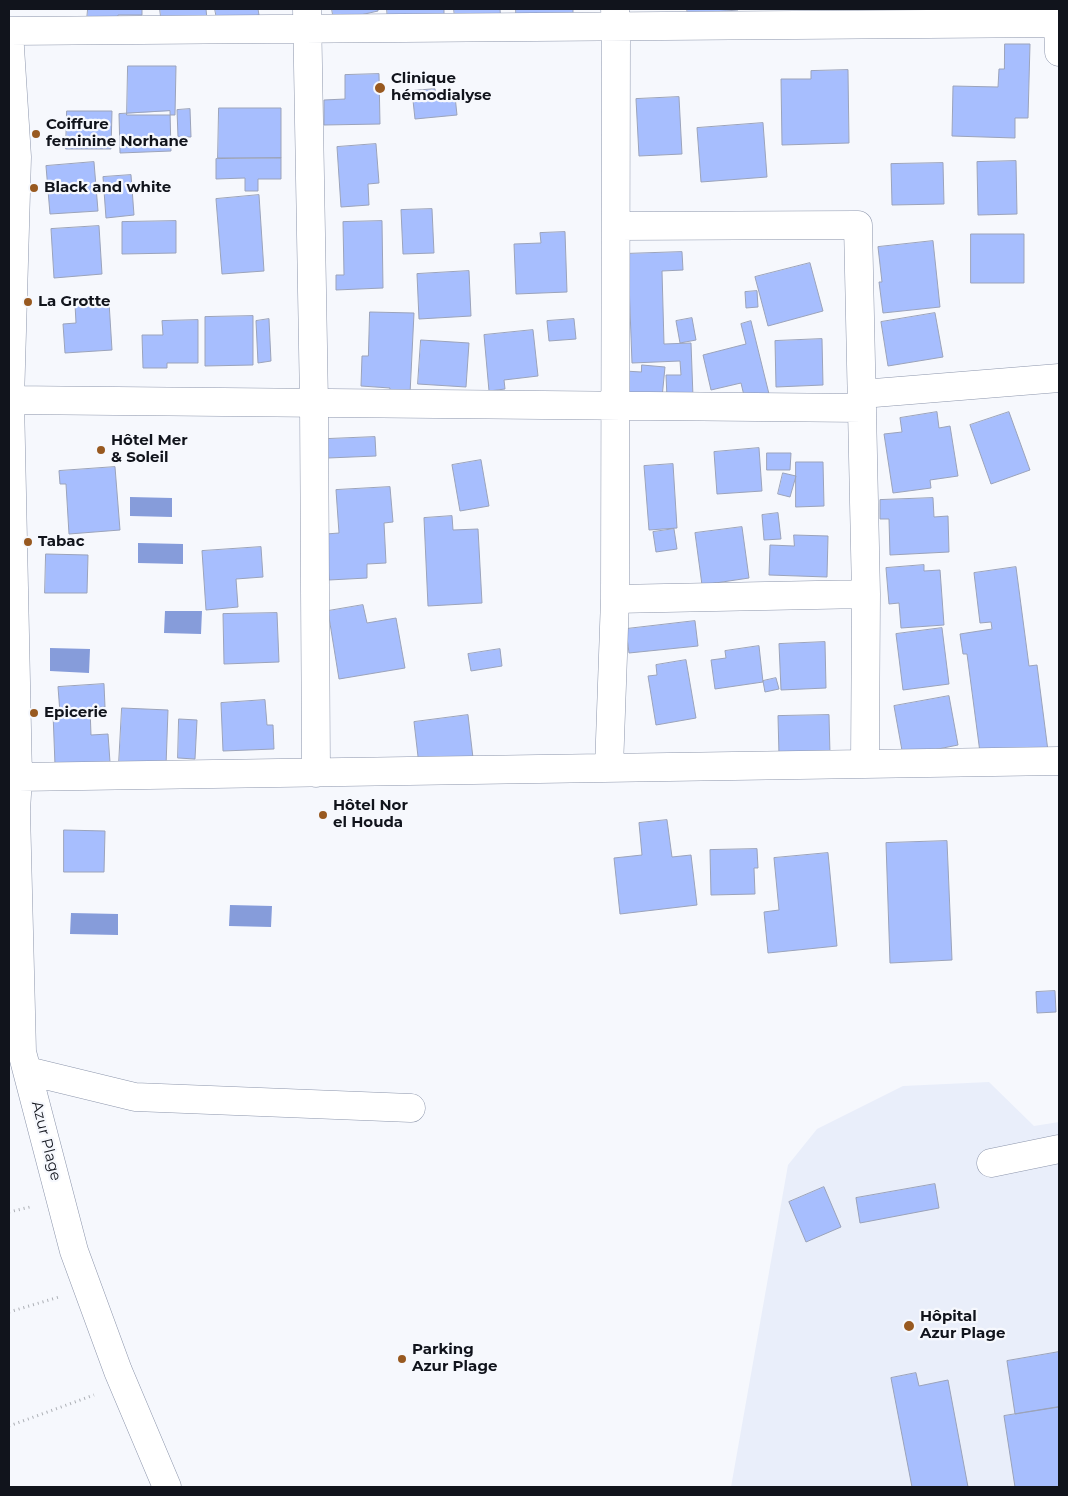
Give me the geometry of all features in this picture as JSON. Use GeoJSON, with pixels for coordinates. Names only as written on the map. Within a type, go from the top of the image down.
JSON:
{"type":"FeatureCollection","features":[{"type":"Feature","properties":{"kind":"street"},"geometry":{"type":"LineString","coordinates":[[9,32],[307,19],[1056,16],[1059,52]]}},
{"type":"Feature","properties":{"kind":"street"},"geometry":{"type":"LineString","coordinates":[[609,768],[615,599],[616,18]]}},
{"type":"Feature","properties":{"kind":"street"},"geometry":{"type":"LineString","coordinates":[[307,19],[314,403],[316,773]]}},
{"type":"Feature","properties":{"kind":"street","name":"Azur Plage"},"geometry":{"type":"LineString","coordinates":[[9,32],[17,157],[9,400],[22,1052],[74,1251],[118,1371],[168,1487]]}},
{"type":"Feature","properties":{"kind":"street"},"geometry":{"type":"LineString","coordinates":[[616,226],[858,225],[866,594],[865,764]]}},
{"type":"Feature","properties":{"kind":"street"},"geometry":{"type":"LineString","coordinates":[[9,400],[616,406],[862,401],[1059,378]]}},
{"type":"Feature","properties":{"kind":"street"},"geometry":{"type":"LineString","coordinates":[[615,599],[866,594]]}},
{"type":"Feature","properties":{"kind":"street"},"geometry":{"type":"LineString","coordinates":[[18,777],[1059,761]]}},
{"type":"Feature","properties":{"kind":"street"},"geometry":{"type":"LineString","coordinates":[[28,1071],[135,1097],[411,1108]]}},
{"type":"Feature","properties":{"kind":"street"},"geometry":{"type":"LineString","coordinates":[[991,1163],[1059,1149]]}},
{"type":"Feature","properties":{"kind":"path"},"geometry":{"type":"LineString","coordinates":[[9,1212],[30,1207]]}},
{"type":"Feature","properties":{"kind":"path"},"geometry":{"type":"LineString","coordinates":[[9,1312],[59,1298]]}},
{"type":"Feature","properties":{"kind":"path"},"geometry":{"type":"LineString","coordinates":[[10,1426],[94,1394]]}},
{"type":"Feature","properties":{"kind":"shaded area","name":"Hôpital Azur Plage"},"geometry":{"type":"Polygon","coordinates":[[[989,1082],[1034,1126],[1059,1122],[1059,1487],[731,1487],[788,1165],[817,1129],[903,1086],[989,1082]]]}},
{"type":"Feature","properties":{"kind":"water"},"geometry":{"type":"Polygon","coordinates":[[[130,497],[172,498],[172,517],[130,516],[130,497]]]}},
{"type":"Feature","properties":{"kind":"water"},"geometry":{"type":"Polygon","coordinates":[[[138,543],[183,544],[183,564],[138,563],[138,543]]]}},
{"type":"Feature","properties":{"kind":"water"},"geometry":{"type":"Polygon","coordinates":[[[165,611],[202,611],[201,634],[164,633],[165,611]]]}},
{"type":"Feature","properties":{"kind":"water"},"geometry":{"type":"Polygon","coordinates":[[[50,648],[90,649],[89,673],[50,671],[50,648]]]}},
{"type":"Feature","properties":{"kind":"water"},"geometry":{"type":"Polygon","coordinates":[[[230,905],[272,906],[271,927],[229,926],[230,905]]]}},
{"type":"Feature","properties":{"kind":"water"},"geometry":{"type":"Polygon","coordinates":[[[71,913],[118,914],[118,935],[70,934],[71,913]]]}},
{"type":"Feature","properties":{"kind":"building"},"geometry":{"type":"Polygon","coordinates":[[[88,9],[142,9],[142,15],[118,15],[117,20],[87,20],[88,9]]]}},
{"type":"Feature","properties":{"kind":"building"},"geometry":{"type":"Polygon","coordinates":[[[160,9],[206,9],[207,19],[162,25],[160,9]]]}},
{"type":"Feature","properties":{"kind":"building"},"geometry":{"type":"Polygon","coordinates":[[[215,9],[258,9],[259,15],[218,24],[215,9]]]}},
{"type":"Feature","properties":{"kind":"building"},"geometry":{"type":"Polygon","coordinates":[[[332,9],[378,9],[378,11],[334,21],[332,9]]]}},
{"type":"Feature","properties":{"kind":"building"},"geometry":{"type":"Polygon","coordinates":[[[387,9],[444,9],[444,17],[388,21],[387,9]]]}},
{"type":"Feature","properties":{"kind":"building"},"geometry":{"type":"Polygon","coordinates":[[[454,9],[500,9],[501,23],[456,26],[454,9]]]}},
{"type":"Feature","properties":{"kind":"building"},"geometry":{"type":"Polygon","coordinates":[[[516,9],[573,9],[573,30],[517,33],[516,9]]]}},
{"type":"Feature","properties":{"kind":"building"},"geometry":{"type":"Polygon","coordinates":[[[687,9],[738,9],[738,10],[688,14],[687,9]]]}},
{"type":"Feature","properties":{"kind":"building"},"geometry":{"type":"Polygon","coordinates":[[[1005,44],[1030,44],[1028,118],[1015,118],[1015,138],[952,136],[953,86],[998,87],[999,69],[1004,69],[1005,44]]]}},
{"type":"Feature","properties":{"kind":"building"},"geometry":{"type":"Polygon","coordinates":[[[128,66],[176,66],[175,115],[127,115],[128,66]]]}},
{"type":"Feature","properties":{"kind":"building"},"geometry":{"type":"Polygon","coordinates":[[[848,70],[849,143],[782,145],[781,79],[811,79],[811,71],[848,70]]]}},
{"type":"Feature","properties":{"kind":"building"},"geometry":{"type":"Polygon","coordinates":[[[379,74],[380,124],[324,125],[324,100],[345,99],[345,75],[379,74]]]}},
{"type":"Feature","properties":{"kind":"building"},"geometry":{"type":"Polygon","coordinates":[[[435,89],[436,98],[455,96],[457,115],[415,119],[412,91],[435,89]]]}},
{"type":"Feature","properties":{"kind":"building"},"geometry":{"type":"Polygon","coordinates":[[[679,97],[682,154],[639,156],[636,99],[679,97]]]}},
{"type":"Feature","properties":{"kind":"building"},"geometry":{"type":"Polygon","coordinates":[[[219,108],[281,108],[281,158],[218,158],[219,108]]]}},
{"type":"Feature","properties":{"kind":"building"},"geometry":{"type":"Polygon","coordinates":[[[190,109],[191,137],[178,137],[177,110],[190,109]]]}},
{"type":"Feature","properties":{"kind":"building"},"geometry":{"type":"Polygon","coordinates":[[[67,111],[112,111],[111,149],[66,149],[67,111]]]}},
{"type":"Feature","properties":{"kind":"building"},"geometry":{"type":"Polygon","coordinates":[[[170,111],[171,151],[120,153],[119,114],[170,111]]]}},
{"type":"Feature","properties":{"kind":"building"},"geometry":{"type":"Polygon","coordinates":[[[763,123],[767,177],[701,182],[697,128],[763,123]]]}},
{"type":"Feature","properties":{"kind":"building"},"geometry":{"type":"Polygon","coordinates":[[[376,144],[379,183],[368,184],[369,205],[341,207],[337,147],[376,144]]]}},
{"type":"Feature","properties":{"kind":"building"},"geometry":{"type":"Polygon","coordinates":[[[281,158],[281,179],[258,179],[258,191],[245,191],[245,178],[216,179],[216,159],[281,158]]]}},
{"type":"Feature","properties":{"kind":"building"},"geometry":{"type":"Polygon","coordinates":[[[1016,161],[1017,214],[978,215],[977,162],[1016,161]]]}},
{"type":"Feature","properties":{"kind":"building"},"geometry":{"type":"Polygon","coordinates":[[[94,162],[98,211],[50,214],[46,166],[94,162]]]}},
{"type":"Feature","properties":{"kind":"building"},"geometry":{"type":"Polygon","coordinates":[[[943,163],[944,204],[892,205],[891,164],[943,163]]]}},
{"type":"Feature","properties":{"kind":"building"},"geometry":{"type":"Polygon","coordinates":[[[131,175],[134,215],[106,218],[103,177],[131,175]]]}},
{"type":"Feature","properties":{"kind":"building"},"geometry":{"type":"Polygon","coordinates":[[[259,195],[264,271],[222,274],[216,199],[259,195]]]}},
{"type":"Feature","properties":{"kind":"building"},"geometry":{"type":"Polygon","coordinates":[[[432,209],[434,253],[403,254],[401,210],[432,209]]]}},
{"type":"Feature","properties":{"kind":"building"},"geometry":{"type":"Polygon","coordinates":[[[176,221],[176,253],[122,254],[122,222],[176,221]]]}},
{"type":"Feature","properties":{"kind":"building"},"geometry":{"type":"Polygon","coordinates":[[[382,221],[383,288],[336,290],[336,275],[344,275],[343,222],[382,221]]]}},
{"type":"Feature","properties":{"kind":"building"},"geometry":{"type":"Polygon","coordinates":[[[99,226],[102,274],[54,278],[51,229],[99,226]]]}},
{"type":"Feature","properties":{"kind":"building"},"geometry":{"type":"Polygon","coordinates":[[[565,232],[567,292],[516,294],[514,244],[541,243],[540,233],[565,232]]]}},
{"type":"Feature","properties":{"kind":"building"},"geometry":{"type":"Polygon","coordinates":[[[971,234],[1024,234],[1024,283],[971,283],[971,234]]]}},
{"type":"Feature","properties":{"kind":"building"},"geometry":{"type":"Polygon","coordinates":[[[933,241],[940,307],[883,313],[879,282],[882,282],[878,247],[933,241]]]}},
{"type":"Feature","properties":{"kind":"building"},"geometry":{"type":"Polygon","coordinates":[[[682,252],[683,270],[662,271],[664,344],[691,343],[693,397],[667,398],[666,375],[681,375],[680,361],[632,363],[629,283],[622,254],[682,252]]]}},
{"type":"Feature","properties":{"kind":"building"},"geometry":{"type":"Polygon","coordinates":[[[810,263],[823,311],[768,326],[755,277],[810,263]]]}},
{"type":"Feature","properties":{"kind":"building"},"geometry":{"type":"Polygon","coordinates":[[[469,271],[471,316],[419,319],[417,274],[469,271]]]}},
{"type":"Feature","properties":{"kind":"building"},"geometry":{"type":"Polygon","coordinates":[[[757,291],[758,307],[746,308],[745,292],[757,291]]]}},
{"type":"Feature","properties":{"kind":"building"},"geometry":{"type":"Polygon","coordinates":[[[109,302],[112,350],[65,353],[63,324],[76,323],[75,304],[109,302]]]}},
{"type":"Feature","properties":{"kind":"building"},"geometry":{"type":"Polygon","coordinates":[[[370,312],[414,313],[410,394],[389,394],[390,388],[361,386],[362,356],[368,356],[370,312]]]}},
{"type":"Feature","properties":{"kind":"building"},"geometry":{"type":"Polygon","coordinates":[[[935,313],[943,357],[888,366],[881,322],[935,313]]]}},
{"type":"Feature","properties":{"kind":"building"},"geometry":{"type":"Polygon","coordinates":[[[253,316],[253,365],[205,366],[205,317],[253,316]]]}},
{"type":"Feature","properties":{"kind":"building"},"geometry":{"type":"Polygon","coordinates":[[[692,318],[696,340],[680,343],[676,321],[692,318]]]}},
{"type":"Feature","properties":{"kind":"building"},"geometry":{"type":"Polygon","coordinates":[[[269,319],[271,361],[258,363],[256,321],[269,319]]]}},
{"type":"Feature","properties":{"kind":"building"},"geometry":{"type":"Polygon","coordinates":[[[574,319],[576,339],[549,341],[547,321],[574,319]]]}},
{"type":"Feature","properties":{"kind":"building"},"geometry":{"type":"Polygon","coordinates":[[[198,320],[198,363],[167,363],[167,368],[143,368],[142,335],[163,335],[162,321],[198,320]]]}},
{"type":"Feature","properties":{"kind":"building"},"geometry":{"type":"Polygon","coordinates":[[[751,321],[769,394],[745,400],[741,383],[711,390],[703,355],[746,344],[741,324],[751,321]]]}},
{"type":"Feature","properties":{"kind":"building"},"geometry":{"type":"Polygon","coordinates":[[[533,330],[538,376],[504,380],[505,389],[489,391],[484,335],[533,330]]]}},
{"type":"Feature","properties":{"kind":"building"},"geometry":{"type":"Polygon","coordinates":[[[822,339],[823,385],[776,387],[775,341],[822,339]]]}},
{"type":"Feature","properties":{"kind":"building"},"geometry":{"type":"Polygon","coordinates":[[[421,340],[469,343],[466,387],[418,384],[421,340]]]}},
{"type":"Feature","properties":{"kind":"building"},"geometry":{"type":"Polygon","coordinates":[[[642,365],[665,367],[662,398],[622,394],[625,371],[641,372],[642,365]]]}},
{"type":"Feature","properties":{"kind":"building"},"geometry":{"type":"Polygon","coordinates":[[[937,412],[939,428],[950,426],[958,476],[930,480],[931,488],[893,493],[884,434],[902,432],[900,418],[937,412]]]}},
{"type":"Feature","properties":{"kind":"building"},"geometry":{"type":"Polygon","coordinates":[[[1009,412],[1030,470],[991,484],[970,425],[1009,412]]]}},
{"type":"Feature","properties":{"kind":"building"},"geometry":{"type":"Polygon","coordinates":[[[375,437],[376,456],[328,458],[327,439],[375,437]]]}},
{"type":"Feature","properties":{"kind":"building"},"geometry":{"type":"Polygon","coordinates":[[[759,448],[762,491],[717,494],[714,452],[759,448]]]}},
{"type":"Feature","properties":{"kind":"building"},"geometry":{"type":"Polygon","coordinates":[[[767,453],[791,453],[790,470],[767,470],[767,453]]]}},
{"type":"Feature","properties":{"kind":"building"},"geometry":{"type":"Polygon","coordinates":[[[481,460],[489,506],[460,511],[452,465],[481,460]]]}},
{"type":"Feature","properties":{"kind":"building"},"geometry":{"type":"Polygon","coordinates":[[[796,462],[823,462],[824,506],[796,507],[796,462]]]}},
{"type":"Feature","properties":{"kind":"building"},"geometry":{"type":"Polygon","coordinates":[[[673,464],[677,528],[649,530],[644,466],[673,464]]]}},
{"type":"Feature","properties":{"kind":"building"},"geometry":{"type":"Polygon","coordinates":[[[115,467],[120,530],[69,534],[66,484],[60,484],[59,471],[115,467]]]}},
{"type":"Feature","properties":{"kind":"building"},"geometry":{"type":"Polygon","coordinates":[[[783,473],[796,476],[790,497],[778,494],[783,473]]]}},
{"type":"Feature","properties":{"kind":"building"},"geometry":{"type":"Polygon","coordinates":[[[390,487],[393,522],[384,523],[386,563],[367,564],[367,578],[329,580],[326,534],[339,533],[336,490],[390,487]]]}},
{"type":"Feature","properties":{"kind":"building"},"geometry":{"type":"Polygon","coordinates":[[[933,498],[934,517],[948,516],[949,552],[890,555],[889,519],[880,519],[880,500],[933,498]]]}},
{"type":"Feature","properties":{"kind":"building"},"geometry":{"type":"Polygon","coordinates":[[[778,513],[781,539],[764,540],[762,515],[778,513]]]}},
{"type":"Feature","properties":{"kind":"building"},"geometry":{"type":"Polygon","coordinates":[[[452,516],[453,530],[478,529],[482,603],[428,606],[424,518],[452,516]]]}},
{"type":"Feature","properties":{"kind":"building"},"geometry":{"type":"Polygon","coordinates":[[[742,527],[749,578],[702,585],[695,533],[742,527]]]}},
{"type":"Feature","properties":{"kind":"building"},"geometry":{"type":"Polygon","coordinates":[[[674,529],[677,549],[656,552],[653,532],[674,529]]]}},
{"type":"Feature","properties":{"kind":"building"},"geometry":{"type":"Polygon","coordinates":[[[794,535],[828,536],[827,577],[769,575],[770,545],[794,546],[794,535]]]}},
{"type":"Feature","properties":{"kind":"building"},"geometry":{"type":"Polygon","coordinates":[[[261,547],[263,577],[236,579],[238,607],[206,610],[202,551],[261,547]]]}},
{"type":"Feature","properties":{"kind":"building"},"geometry":{"type":"Polygon","coordinates":[[[46,554],[88,555],[87,593],[45,593],[46,554]]]}},
{"type":"Feature","properties":{"kind":"building"},"geometry":{"type":"Polygon","coordinates":[[[924,565],[924,571],[940,570],[944,625],[901,628],[899,603],[889,604],[886,568],[924,565]]]}},
{"type":"Feature","properties":{"kind":"building"},"geometry":{"type":"Polygon","coordinates":[[[1016,567],[1029,666],[1037,665],[1048,751],[981,760],[967,654],[963,654],[960,634],[992,629],[991,622],[980,623],[974,573],[1016,567]]]}},
{"type":"Feature","properties":{"kind":"building"},"geometry":{"type":"Polygon","coordinates":[[[363,605],[367,623],[396,618],[405,668],[339,679],[328,611],[363,605]]]}},
{"type":"Feature","properties":{"kind":"building"},"geometry":{"type":"Polygon","coordinates":[[[277,613],[279,662],[224,664],[223,614],[277,613]]]}},
{"type":"Feature","properties":{"kind":"building"},"geometry":{"type":"Polygon","coordinates":[[[695,621],[698,646],[629,653],[626,629],[695,621]]]}},
{"type":"Feature","properties":{"kind":"building"},"geometry":{"type":"Polygon","coordinates":[[[942,628],[949,684],[903,690],[896,634],[942,628]]]}},
{"type":"Feature","properties":{"kind":"building"},"geometry":{"type":"Polygon","coordinates":[[[825,642],[826,688],[781,690],[779,644],[825,642]]]}},
{"type":"Feature","properties":{"kind":"building"},"geometry":{"type":"Polygon","coordinates":[[[759,646],[763,682],[715,689],[711,660],[726,658],[725,651],[759,646]]]}},
{"type":"Feature","properties":{"kind":"building"},"geometry":{"type":"Polygon","coordinates":[[[500,649],[502,666],[471,671],[468,654],[500,649]]]}},
{"type":"Feature","properties":{"kind":"building"},"geometry":{"type":"Polygon","coordinates":[[[686,660],[696,718],[656,725],[648,676],[657,675],[656,665],[686,660]]]}},
{"type":"Feature","properties":{"kind":"building"},"geometry":{"type":"Polygon","coordinates":[[[776,678],[779,689],[765,692],[763,681],[776,678]]]}},
{"type":"Feature","properties":{"kind":"building"},"geometry":{"type":"Polygon","coordinates":[[[104,684],[105,707],[90,708],[91,735],[108,734],[110,762],[55,765],[53,713],[60,713],[58,687],[104,684]]]}},
{"type":"Feature","properties":{"kind":"building"},"geometry":{"type":"Polygon","coordinates":[[[949,696],[958,745],[903,756],[894,706],[949,696]]]}},
{"type":"Feature","properties":{"kind":"building"},"geometry":{"type":"Polygon","coordinates":[[[265,700],[267,725],[273,725],[274,749],[223,751],[221,703],[265,700]]]}},
{"type":"Feature","properties":{"kind":"building"},"geometry":{"type":"Polygon","coordinates":[[[122,708],[168,710],[166,766],[119,764],[122,708]]]}},
{"type":"Feature","properties":{"kind":"building"},"geometry":{"type":"Polygon","coordinates":[[[468,715],[473,758],[419,765],[414,722],[468,715]]]}},
{"type":"Feature","properties":{"kind":"building"},"geometry":{"type":"Polygon","coordinates":[[[829,715],[830,754],[779,755],[778,716],[829,715]]]}},
{"type":"Feature","properties":{"kind":"building"},"geometry":{"type":"Polygon","coordinates":[[[179,719],[197,720],[195,759],[178,758],[179,719]]]}},
{"type":"Feature","properties":{"kind":"building"},"geometry":{"type":"Polygon","coordinates":[[[667,820],[672,857],[691,855],[697,905],[620,914],[614,858],[642,855],[639,823],[667,820]]]}},
{"type":"Feature","properties":{"kind":"building"},"geometry":{"type":"Polygon","coordinates":[[[64,830],[105,831],[104,872],[64,872],[64,830]]]}},
{"type":"Feature","properties":{"kind":"building"},"geometry":{"type":"Polygon","coordinates":[[[947,841],[952,960],[890,963],[886,843],[947,841]]]}},
{"type":"Feature","properties":{"kind":"building"},"geometry":{"type":"Polygon","coordinates":[[[757,849],[758,868],[754,868],[755,894],[711,895],[710,850],[757,849]]]}},
{"type":"Feature","properties":{"kind":"building"},"geometry":{"type":"Polygon","coordinates":[[[828,853],[837,946],[768,953],[764,912],[779,910],[774,858],[828,853]]]}},
{"type":"Feature","properties":{"kind":"building"},"geometry":{"type":"Polygon","coordinates":[[[1055,991],[1056,1012],[1037,1013],[1036,992],[1055,991]]]}},
{"type":"Feature","properties":{"kind":"building"},"geometry":{"type":"Polygon","coordinates":[[[935,1184],[939,1208],[860,1223],[856,1198],[935,1184]]]}},
{"type":"Feature","properties":{"kind":"building"},"geometry":{"type":"Polygon","coordinates":[[[824,1187],[841,1227],[806,1242],[789,1202],[824,1187]]]}},
{"type":"Feature","properties":{"kind":"building"},"geometry":{"type":"Polygon","coordinates":[[[1059,1352],[1059,1407],[1015,1414],[1007,1361],[1059,1352]]]}},
{"type":"Feature","properties":{"kind":"building"},"geometry":{"type":"Polygon","coordinates":[[[916,1373],[919,1386],[948,1380],[968,1487],[912,1487],[891,1378],[916,1373]]]}},
{"type":"Feature","properties":{"kind":"building"},"geometry":{"type":"Polygon","coordinates":[[[1059,1407],[1059,1487],[1015,1487],[1004,1416],[1059,1407]]]}},
{"type":"Feature","properties":{"kind":"place","name":"Clinique hémodialyse"},"geometry":{"type":"Point","coordinates":[380,88]}},
{"type":"Feature","properties":{"kind":"place","name":"Coiffure feminine Norhane"},"geometry":{"type":"Point","coordinates":[36,134]}},
{"type":"Feature","properties":{"kind":"place","name":"Black and white"},"geometry":{"type":"Point","coordinates":[34,188]}},
{"type":"Feature","properties":{"kind":"place","name":"La Grotte"},"geometry":{"type":"Point","coordinates":[28,302]}},
{"type":"Feature","properties":{"kind":"place","name":"Hôtel Mer & Soleil"},"geometry":{"type":"Point","coordinates":[101,450]}},
{"type":"Feature","properties":{"kind":"place","name":"Tabac"},"geometry":{"type":"Point","coordinates":[28,542]}},
{"type":"Feature","properties":{"kind":"place","name":"Epicerie"},"geometry":{"type":"Point","coordinates":[34,713]}},
{"type":"Feature","properties":{"kind":"place","name":"Hôtel Nor el Houda"},"geometry":{"type":"Point","coordinates":[323,815]}},
{"type":"Feature","properties":{"kind":"place","name":"Hôpital Azur Plage"},"geometry":{"type":"Point","coordinates":[909,1326]}},
{"type":"Feature","properties":{"kind":"place","name":"Parking Azur Plage"},"geometry":{"type":"Point","coordinates":[402,1359]}}]}
